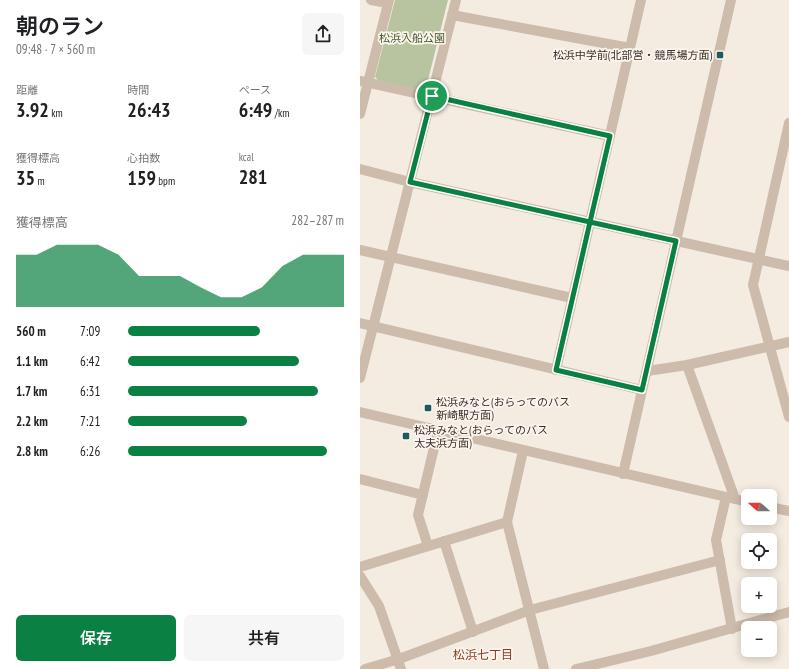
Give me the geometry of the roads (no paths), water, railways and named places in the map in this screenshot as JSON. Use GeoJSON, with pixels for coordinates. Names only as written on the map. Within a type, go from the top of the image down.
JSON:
{"type":"FeatureCollection","features":[{"type":"Feature","properties":{"kind":"street"},"geometry":{"type":"LineString","coordinates":[[360,114],[364,82],[389,2],[371,0]]}},
{"type":"Feature","properties":{"kind":"street"},"geometry":{"type":"LineString","coordinates":[[360,378],[456,0]]}},
{"type":"Feature","properties":{"kind":"street"},"geometry":{"type":"LineString","coordinates":[[556,370],[641,0]]}},
{"type":"Feature","properties":{"kind":"street"},"geometry":{"type":"LineString","coordinates":[[623,474],[731,0]]}},
{"type":"Feature","properties":{"kind":"street"},"geometry":{"type":"LineString","coordinates":[[452,15],[630,48]]}},
{"type":"Feature","properties":{"kind":"street"},"geometry":{"type":"LineString","coordinates":[[364,82],[610,136]]}},
{"type":"Feature","properties":{"kind":"street"},"geometry":{"type":"LineString","coordinates":[[789,123],[753,285],[768,346],[789,417]]}},
{"type":"Feature","properties":{"kind":"street"},"geometry":{"type":"LineString","coordinates":[[360,169],[410,182],[789,266]]}},
{"type":"Feature","properties":{"kind":"street"},"geometry":{"type":"LineString","coordinates":[[360,250],[572,298]]}},
{"type":"Feature","properties":{"kind":"street"},"geometry":{"type":"LineString","coordinates":[[360,323],[642,390]]}},
{"type":"Feature","properties":{"kind":"street"},"geometry":{"type":"LineString","coordinates":[[647,371],[687,365],[789,342]]}},
{"type":"Feature","properties":{"kind":"street"},"geometry":{"type":"LineString","coordinates":[[687,365],[731,498],[716,540],[732,629]]}},
{"type":"Feature","properties":{"kind":"street"},"geometry":{"type":"LineString","coordinates":[[360,412],[741,500]]}},
{"type":"Feature","properties":{"kind":"street"},"geometry":{"type":"LineString","coordinates":[[428,546],[418,515],[438,431]]}},
{"type":"Feature","properties":{"kind":"street"},"geometry":{"type":"LineString","coordinates":[[523,451],[507,522],[544,669]]}},
{"type":"Feature","properties":{"kind":"street"},"geometry":{"type":"LineString","coordinates":[[360,479],[423,495]]}},
{"type":"Feature","properties":{"kind":"street"},"geometry":{"type":"LineString","coordinates":[[777,508],[789,511]]}},
{"type":"Feature","properties":{"kind":"street"},"geometry":{"type":"LineString","coordinates":[[360,567],[507,522]]}},
{"type":"Feature","properties":{"kind":"street"},"geometry":{"type":"LineString","coordinates":[[444,541],[473,632]]}},
{"type":"Feature","properties":{"kind":"street"},"geometry":{"type":"LineString","coordinates":[[365,669],[400,664],[473,632],[530,610],[720,560]]}},
{"type":"Feature","properties":{"kind":"street"},"geometry":{"type":"LineString","coordinates":[[360,576],[379,606],[400,664]]}},
{"type":"Feature","properties":{"kind":"street"},"geometry":{"type":"LineString","coordinates":[[576,669],[732,629],[789,612]]}},
{"type":"Feature","properties":{"kind":"place","name":"松浜中学前(北部営・競馬場方面)"},"geometry":{"type":"Point","coordinates":[720,55]}},
{"type":"Feature","properties":{"kind":"place","name":"松浜みなと(おらってのバス 新崎駅方面)"},"geometry":{"type":"Point","coordinates":[428,408]}},
{"type":"Feature","properties":{"kind":"place","name":"松浜みなと(おらってのバス 太夫浜方面)"},"geometry":{"type":"Point","coordinates":[406,436]}},
{"type":"Feature","properties":{"kind":"district","name":"松浜七丁目"},"geometry":{"type":"Point","coordinates":[483,655]}},
{"type":"Feature","properties":{"kind":"park label","name":"松浜入船公園"},"geometry":{"type":"Point","coordinates":[412,38]}}]}
